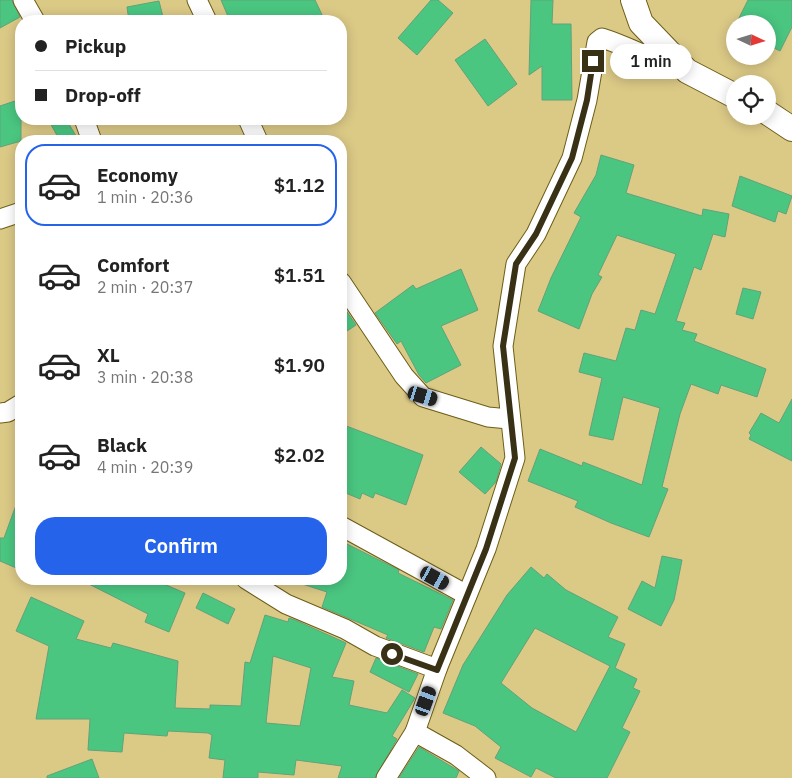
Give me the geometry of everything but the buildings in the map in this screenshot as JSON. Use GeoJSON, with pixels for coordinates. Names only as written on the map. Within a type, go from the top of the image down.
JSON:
{"type":"FeatureCollection","features":[{"type":"Feature","properties":{"kind":"street"},"geometry":{"type":"LineString","coordinates":[[23,0],[32,15]]}},
{"type":"Feature","properties":{"kind":"street"},"geometry":{"type":"LineString","coordinates":[[197,0],[204,15]]}},
{"type":"Feature","properties":{"kind":"street"},"geometry":{"type":"LineString","coordinates":[[633,0],[641,23],[687,71]]}},
{"type":"Feature","properties":{"kind":"street"},"geometry":{"type":"LineString","coordinates":[[386,778],[415,732],[466,595],[486,549],[515,458],[509,419],[503,346],[516,264],[536,234],[572,158],[587,100],[597,42],[602,38],[632,48],[663,64],[687,71],[726,91]]}},
{"type":"Feature","properties":{"kind":"street"},"geometry":{"type":"LineString","coordinates":[[776,118],[792,129]]}},
{"type":"Feature","properties":{"kind":"street"},"geometry":{"type":"LineString","coordinates":[[0,219],[15,214]]}},
{"type":"Feature","properties":{"kind":"street"},"geometry":{"type":"LineString","coordinates":[[347,291],[404,376],[423,396],[488,417],[509,419]]}},
{"type":"Feature","properties":{"kind":"street"},"geometry":{"type":"LineString","coordinates":[[347,529],[466,595]]}},
{"type":"Feature","properties":{"kind":"street"},"geometry":{"type":"LineString","coordinates":[[256,585],[286,604],[345,629],[375,646],[437,670]]}},
{"type":"Feature","properties":{"kind":"street"},"geometry":{"type":"LineString","coordinates":[[415,732],[456,755],[486,778]]}},
{"type":"Feature","properties":{"kind":"route"},"geometry":{"type":"LineString","coordinates":[[392,654],[437,670],[486,549],[515,458],[509,419],[503,346],[516,264],[536,234],[572,158],[587,100],[593,61]]}}]}
